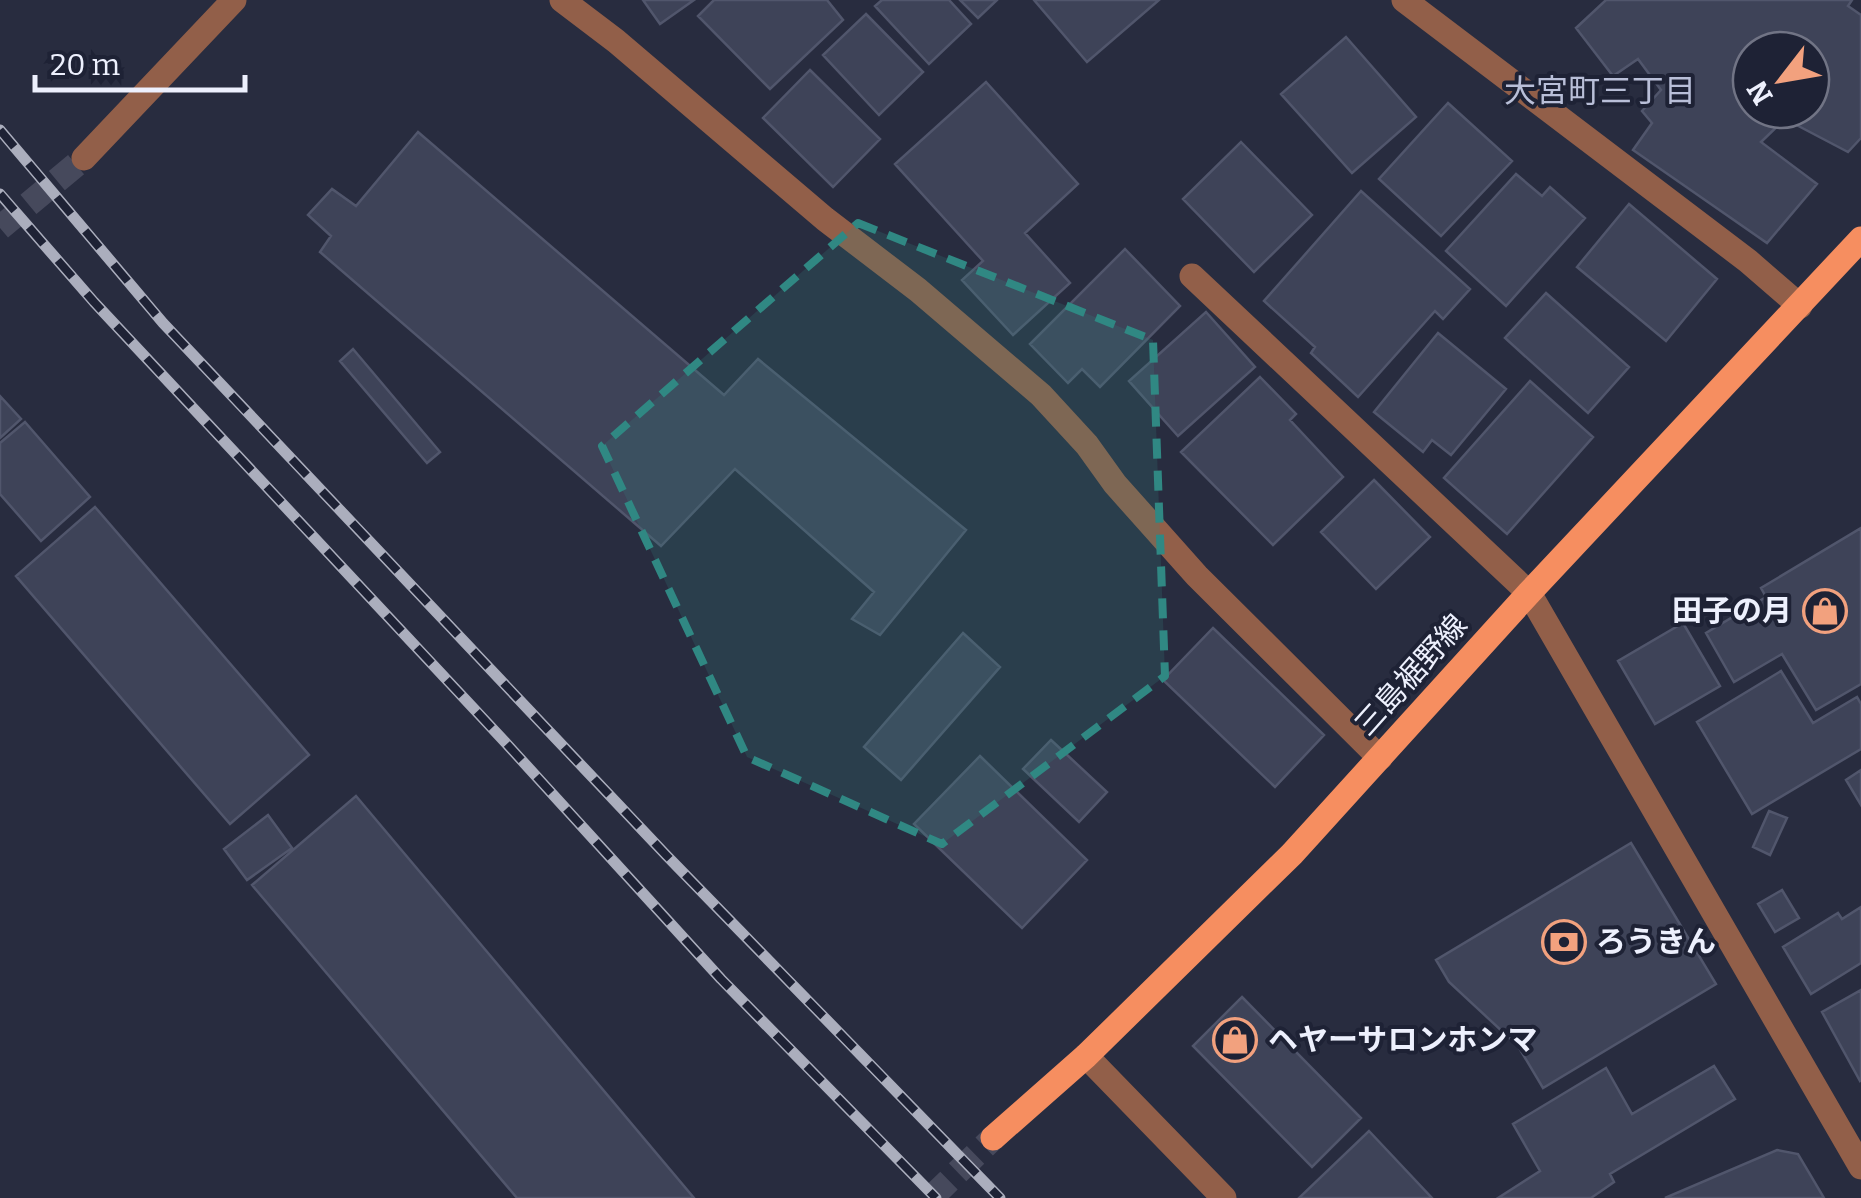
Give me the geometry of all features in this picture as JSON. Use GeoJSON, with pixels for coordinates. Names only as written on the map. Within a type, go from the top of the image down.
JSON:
{"type":"FeatureCollection","features":[{"type":"Feature","properties":{"kind":"main road","name":"三島裾野線"},"geometry":{"type":"LineString","coordinates":[[993,1138],[1086,1056],[1292,854],[1861,239]]}},
{"type":"Feature","properties":{"kind":"street"},"geometry":{"type":"LineString","coordinates":[[84,158],[234,0]]}},
{"type":"Feature","properties":{"kind":"street"},"geometry":{"type":"LineString","coordinates":[[562,0],[616,40],[1041,396],[1197,576],[1380,758]]}},
{"type":"Feature","properties":{"kind":"street"},"geometry":{"type":"LineString","coordinates":[[1404,0],[1748,261],[1800,306]]}},
{"type":"Feature","properties":{"kind":"street"},"geometry":{"type":"LineString","coordinates":[[1192,276],[1530,593],[1861,1167]]}},
{"type":"Feature","properties":{"kind":"street"},"geometry":{"type":"LineString","coordinates":[[1086,1056],[1224,1198]]}},
{"type":"Feature","properties":{"kind":"highlighted area"},"geometry":{"type":"Polygon","coordinates":[[[858,223],[1153,340],[1165,676],[942,844],[747,757],[602,446],[858,223]]]}},
{"type":"Feature","properties":{"kind":"building"},"geometry":{"type":"Polygon","coordinates":[[[643,0],[694,0],[660,24],[643,0]]]}},
{"type":"Feature","properties":{"kind":"building"},"geometry":{"type":"Polygon","coordinates":[[[714,0],[827,0],[843,20],[770,89],[698,16],[714,0]]]}},
{"type":"Feature","properties":{"kind":"building"},"geometry":{"type":"Polygon","coordinates":[[[882,0],[949,0],[971,24],[929,64],[875,6],[882,0]]]}},
{"type":"Feature","properties":{"kind":"building"},"geometry":{"type":"Polygon","coordinates":[[[960,0],[997,0],[978,18],[960,0]]]}},
{"type":"Feature","properties":{"kind":"building"},"geometry":{"type":"Polygon","coordinates":[[[1034,0],[1159,0],[1087,62],[1034,0]]]}},
{"type":"Feature","properties":{"kind":"building"},"geometry":{"type":"Polygon","coordinates":[[[1606,0],[1852,0],[1848,6],[1861,15],[1861,138],[1848,152],[1806,130],[1831,130],[1831,30],[1731,30],[1731,130],[1774,130],[1761,142],[1817,184],[1767,243],[1633,150],[1652,123],[1642,111],[1661,90],[1638,59],[1613,76],[1576,28],[1606,0]]]}},
{"type":"Feature","properties":{"kind":"building"},"geometry":{"type":"Polygon","coordinates":[[[866,14],[923,72],[879,115],[823,55],[866,14]]]}},
{"type":"Feature","properties":{"kind":"building"},"geometry":{"type":"Polygon","coordinates":[[[1346,37],[1416,117],[1352,173],[1281,94],[1346,37]]]}},
{"type":"Feature","properties":{"kind":"building"},"geometry":{"type":"Polygon","coordinates":[[[810,70],[880,139],[833,187],[763,118],[810,70]]]}},
{"type":"Feature","properties":{"kind":"building"},"geometry":{"type":"Polygon","coordinates":[[[986,82],[1078,184],[1025,233],[1070,283],[1013,335],[962,280],[983,261],[895,164],[986,82]]]}},
{"type":"Feature","properties":{"kind":"building"},"geometry":{"type":"Polygon","coordinates":[[[1448,103],[1512,161],[1441,236],[1379,179],[1448,103]]]}},
{"type":"Feature","properties":{"kind":"building"},"geometry":{"type":"Polygon","coordinates":[[[418,132],[724,395],[758,359],[966,530],[880,635],[852,619],[874,592],[735,469],[661,546],[320,252],[331,236],[308,215],[332,189],[356,206],[418,132]]]}},
{"type":"Feature","properties":{"kind":"building"},"geometry":{"type":"Polygon","coordinates":[[[1241,142],[1312,215],[1254,272],[1183,199],[1241,142]]]}},
{"type":"Feature","properties":{"kind":"building"},"geometry":{"type":"Polygon","coordinates":[[[1516,174],[1542,196],[1550,187],[1585,218],[1506,306],[1446,251],[1516,174]]]}},
{"type":"Feature","properties":{"kind":"building"},"geometry":{"type":"Polygon","coordinates":[[[1361,191],[1470,289],[1443,319],[1435,311],[1358,397],[1311,353],[1315,347],[1264,301],[1361,191]]]}},
{"type":"Feature","properties":{"kind":"building"},"geometry":{"type":"Polygon","coordinates":[[[1629,204],[1717,279],[1666,341],[1577,267],[1629,204]]]}},
{"type":"Feature","properties":{"kind":"building"},"geometry":{"type":"Polygon","coordinates":[[[1125,249],[1180,306],[1100,387],[1082,369],[1068,383],[1030,344],[1125,249]]]}},
{"type":"Feature","properties":{"kind":"building"},"geometry":{"type":"Polygon","coordinates":[[[1546,293],[1629,367],[1588,413],[1505,338],[1546,293]]]}},
{"type":"Feature","properties":{"kind":"building"},"geometry":{"type":"Polygon","coordinates":[[[1206,312],[1255,367],[1178,436],[1129,381],[1206,312]]]}},
{"type":"Feature","properties":{"kind":"building"},"geometry":{"type":"Polygon","coordinates":[[[1438,333],[1506,389],[1451,455],[1432,440],[1423,452],[1374,412],[1438,333]]]}},
{"type":"Feature","properties":{"kind":"building"},"geometry":{"type":"Polygon","coordinates":[[[353,349],[440,452],[427,463],[340,361],[353,349]]]}},
{"type":"Feature","properties":{"kind":"building"},"geometry":{"type":"Polygon","coordinates":[[[1260,377],[1296,414],[1290,420],[1343,477],[1273,545],[1181,452],[1260,377]]]}},
{"type":"Feature","properties":{"kind":"building"},"geometry":{"type":"Polygon","coordinates":[[[1530,381],[1593,437],[1507,534],[1444,478],[1530,381]]]}},
{"type":"Feature","properties":{"kind":"building"},"geometry":{"type":"Polygon","coordinates":[[[0,396],[21,419],[0,438],[0,396]]]}},
{"type":"Feature","properties":{"kind":"building"},"geometry":{"type":"Polygon","coordinates":[[[25,422],[90,497],[41,541],[0,494],[0,443],[25,422]]]}},
{"type":"Feature","properties":{"kind":"building"},"geometry":{"type":"Polygon","coordinates":[[[1374,480],[1430,537],[1376,589],[1321,532],[1374,480]]]}},
{"type":"Feature","properties":{"kind":"building"},"geometry":{"type":"Polygon","coordinates":[[[95,507],[309,755],[230,824],[16,576],[95,507]]]}},
{"type":"Feature","properties":{"kind":"building"},"geometry":{"type":"Polygon","coordinates":[[[1861,528],[1861,684],[1816,710],[1782,654],[1734,682],[1706,633],[1766,597],[1761,588],[1861,528]]]}},
{"type":"Feature","properties":{"kind":"building"},"geometry":{"type":"Polygon","coordinates":[[[1683,623],[1720,686],[1655,724],[1618,661],[1683,623]]]}},
{"type":"Feature","properties":{"kind":"building"},"geometry":{"type":"Polygon","coordinates":[[[1213,628],[1324,735],[1275,787],[1163,680],[1213,628]]]}},
{"type":"Feature","properties":{"kind":"building"},"geometry":{"type":"Polygon","coordinates":[[[963,633],[1000,667],[901,780],[864,747],[963,633]]]}},
{"type":"Feature","properties":{"kind":"building"},"geometry":{"type":"Polygon","coordinates":[[[1781,671],[1813,723],[1857,697],[1861,704],[1861,749],[1752,814],[1697,722],[1781,671]]]}},
{"type":"Feature","properties":{"kind":"building"},"geometry":{"type":"Polygon","coordinates":[[[1051,740],[1107,792],[1079,822],[1023,769],[1051,740]]]}},
{"type":"Feature","properties":{"kind":"building"},"geometry":{"type":"Polygon","coordinates":[[[980,756],[1087,860],[1022,928],[914,824],[980,756]]]}},
{"type":"Feature","properties":{"kind":"building"},"geometry":{"type":"Polygon","coordinates":[[[1861,770],[1861,805],[1846,780],[1861,770]]]}},
{"type":"Feature","properties":{"kind":"building"},"geometry":{"type":"Polygon","coordinates":[[[356,796],[694,1198],[517,1198],[252,885],[356,796]]]}},
{"type":"Feature","properties":{"kind":"building"},"geometry":{"type":"Polygon","coordinates":[[[1769,811],[1787,818],[1770,855],[1753,847],[1769,811]]]}},
{"type":"Feature","properties":{"kind":"building"},"geometry":{"type":"Polygon","coordinates":[[[268,815],[292,848],[247,880],[224,849],[268,815]]]}},
{"type":"Feature","properties":{"kind":"building"},"geometry":{"type":"Polygon","coordinates":[[[1631,843],[1716,984],[1543,1088],[1518,1046],[1449,982],[1436,960],[1631,843]]]}},
{"type":"Feature","properties":{"kind":"building"},"geometry":{"type":"Polygon","coordinates":[[[1782,890],[1799,918],[1775,932],[1758,904],[1782,890]]]}},
{"type":"Feature","properties":{"kind":"building"},"geometry":{"type":"Polygon","coordinates":[[[1861,907],[1861,963],[1811,994],[1783,947],[1838,913],[1842,919],[1861,907]]]}},
{"type":"Feature","properties":{"kind":"building"},"geometry":{"type":"Polygon","coordinates":[[[1861,990],[1861,1080],[1860,1081],[1822,1012],[1861,990]]]}},
{"type":"Feature","properties":{"kind":"building"},"geometry":{"type":"Polygon","coordinates":[[[1242,997],[1361,1118],[1312,1167],[1193,1046],[1242,997]]]}},
{"type":"Feature","properties":{"kind":"building"},"geometry":{"type":"Polygon","coordinates":[[[1714,1066],[1735,1099],[1610,1174],[1614,1182],[1591,1198],[1498,1198],[1540,1171],[1513,1124],[1606,1068],[1632,1114],[1714,1066]]]}},
{"type":"Feature","properties":{"kind":"building"},"geometry":{"type":"Polygon","coordinates":[[[1369,1131],[1432,1198],[1299,1198],[1369,1131]]]}},
{"type":"Feature","properties":{"kind":"building"},"geometry":{"type":"Polygon","coordinates":[[[1777,1150],[1798,1154],[1824,1198],[1665,1198],[1777,1150]]]}},
{"type":"Feature","properties":{"kind":"tunnel"},"geometry":{"type":"LineString","coordinates":[[0,228],[84,158]]}},
{"type":"Feature","properties":{"kind":"tunnel"},"geometry":{"type":"LineString","coordinates":[[931,1198],[993,1138]]}},
{"type":"Feature","properties":{"kind":"railway"},"geometry":{"type":"LineString","coordinates":[[0,130],[163,323],[666,855],[1000,1198]]}},
{"type":"Feature","properties":{"kind":"railway"},"geometry":{"type":"LineString","coordinates":[[0,194],[94,302],[721,979],[936,1198]]}},
{"type":"Feature","properties":{"kind":"place","name":"田子の月"},"geometry":{"type":"Point","coordinates":[1825,611]}},
{"type":"Feature","properties":{"kind":"place","name":"ろうきん"},"geometry":{"type":"Point","coordinates":[1564,942]}},
{"type":"Feature","properties":{"kind":"place","name":"ヘヤーサロンホンマ"},"geometry":{"type":"Point","coordinates":[1235,1040]}},
{"type":"Feature","properties":{"kind":"district","name":"大宮町三丁目"},"geometry":{"type":"Point","coordinates":[1600,91]}}]}
